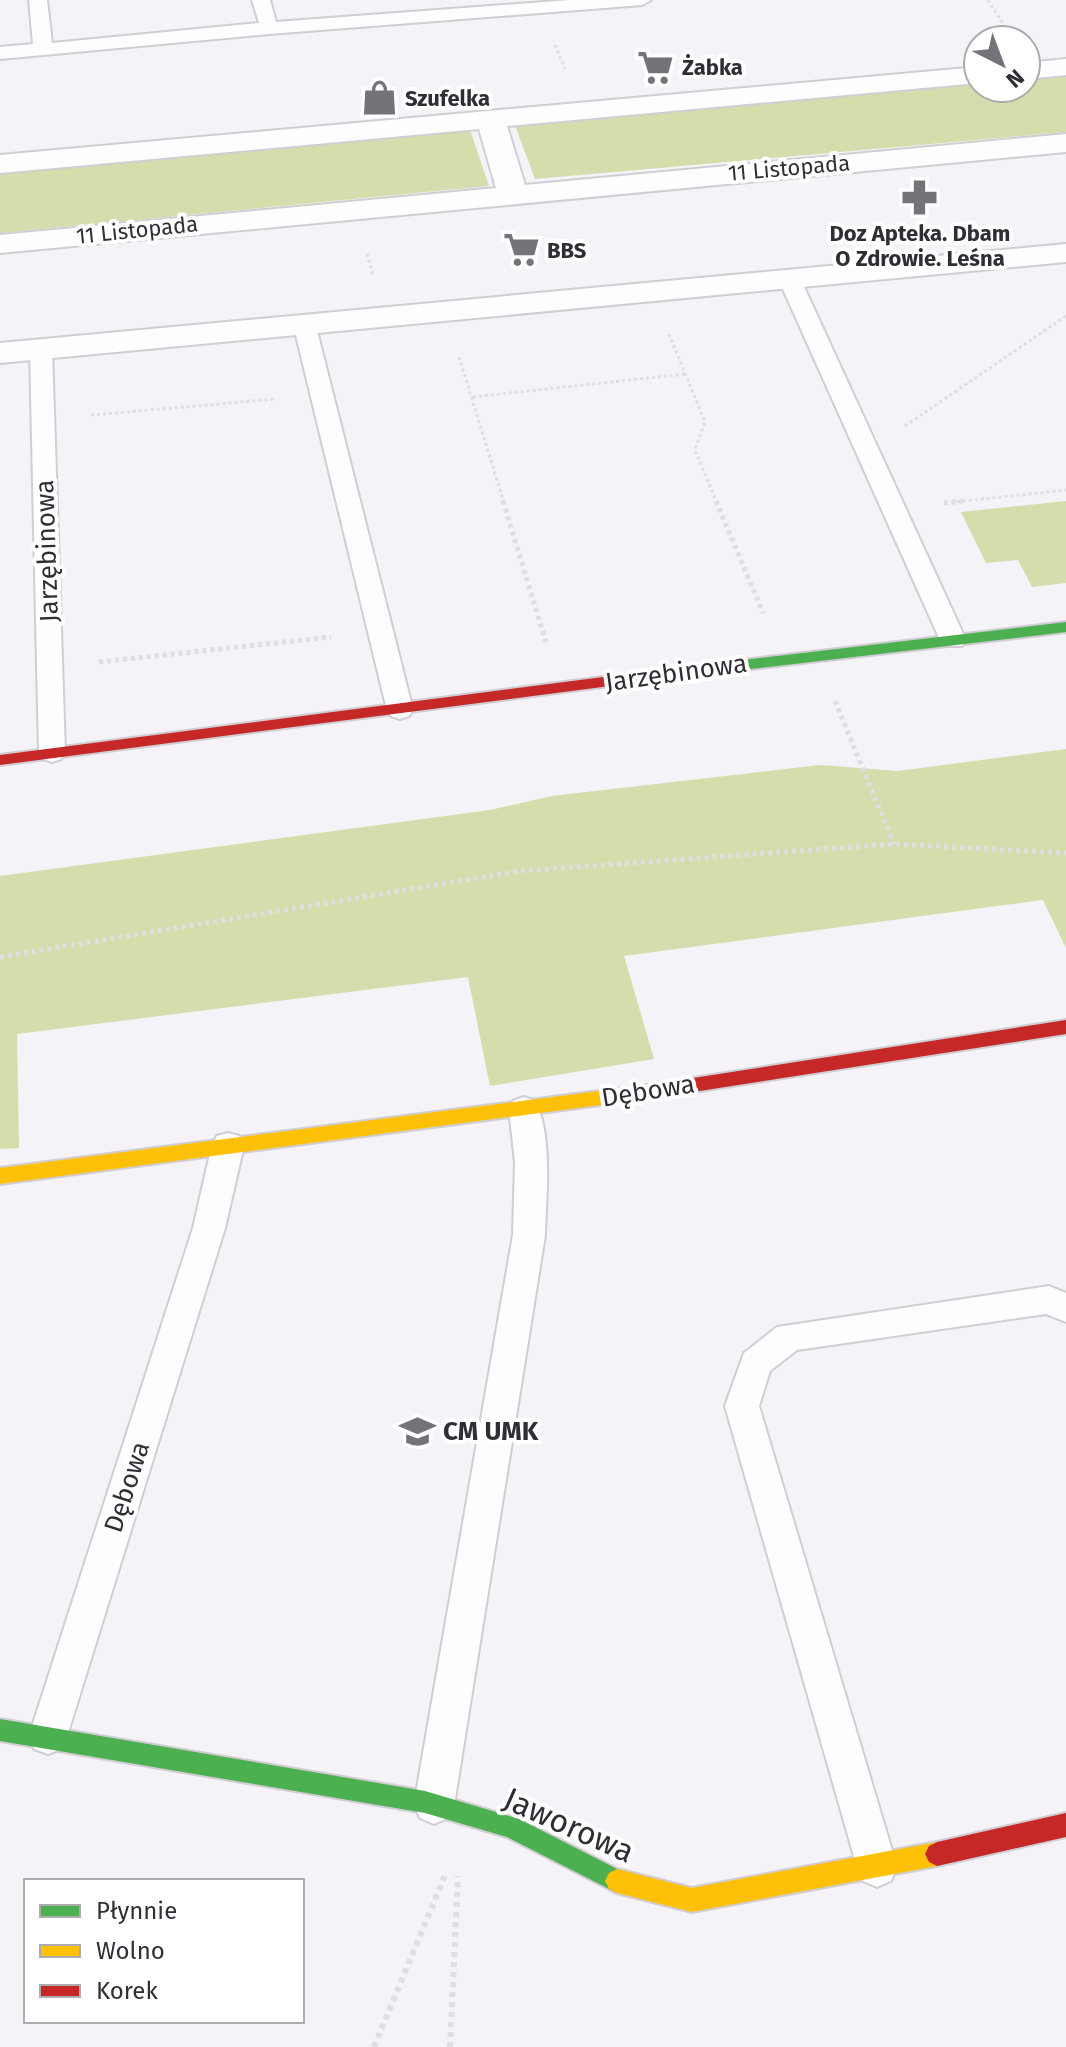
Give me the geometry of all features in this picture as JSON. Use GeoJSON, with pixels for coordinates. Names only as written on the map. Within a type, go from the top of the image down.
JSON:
{"type":"FeatureCollection","features":[{"type":"Feature","properties":{"kind":"street"},"geometry":{"type":"LineString","coordinates":[[1042,69],[1066,67]]}},
{"type":"Feature","properties":{"kind":"street"},"geometry":{"type":"LineString","coordinates":[[0,164],[962,76]]}},
{"type":"Feature","properties":{"kind":"street"},"geometry":{"type":"LineString","coordinates":[[490,119],[513,194]]}},
{"type":"Feature","properties":{"kind":"street","name":"11 Listopada"},"geometry":{"type":"LineString","coordinates":[[0,244],[1066,143]]}},
{"type":"Feature","properties":{"kind":"street"},"geometry":{"type":"LineString","coordinates":[[0,353],[1066,253]]}},
{"type":"Feature","properties":{"kind":"street","name":"Jarzębinowa"},"geometry":{"type":"LineString","coordinates":[[0,760],[782,659],[1066,627]]}},
{"type":"Feature","properties":{"kind":"street","name":"Dębowa"},"geometry":{"type":"LineString","coordinates":[[0,1176],[524,1109],[1066,1027]]}},
{"type":"Feature","properties":{"kind":"street","name":"Jaworowa"},"geometry":{"type":"LineString","coordinates":[[0,1730],[434,1805],[511,1827],[618,1882],[692,1900],[877,1867],[1066,1825]]}},
{"type":"Feature","properties":{"kind":"lane"},"geometry":{"type":"LineString","coordinates":[[38,0],[43,49]]}},
{"type":"Feature","properties":{"kind":"lane"},"geometry":{"type":"LineString","coordinates":[[261,0],[269,28]]}},
{"type":"Feature","properties":{"kind":"lane"},"geometry":{"type":"LineString","coordinates":[[0,53],[269,28],[642,0]]}},
{"type":"Feature","properties":{"kind":"lane"},"geometry":{"type":"LineString","coordinates":[[789,278],[953,640]]}},
{"type":"Feature","properties":{"kind":"lane"},"geometry":{"type":"LineString","coordinates":[[304,323],[400,710]]}},
{"type":"Feature","properties":{"kind":"lane","name":"Jarzębinowa"},"geometry":{"type":"LineString","coordinates":[[41,349],[52,753]]}},
{"type":"Feature","properties":{"kind":"lane"},"geometry":{"type":"LineString","coordinates":[[434,1805],[529,1235],[531,1162],[524,1109]]}},
{"type":"Feature","properties":{"kind":"lane","name":"Dębowa"},"geometry":{"type":"LineString","coordinates":[[48,1736],[209,1228],[228,1145]]}},
{"type":"Feature","properties":{"kind":"lane"},"geometry":{"type":"LineString","coordinates":[[877,1867],[742,1406],[756,1363],[789,1337],[1049,1300],[1066,1308]]}},
{"type":"Feature","properties":{"kind":"path"},"geometry":{"type":"LineString","coordinates":[[988,0],[1003,24]]}},
{"type":"Feature","properties":{"kind":"path"},"geometry":{"type":"LineString","coordinates":[[652,292],[705,422],[695,450],[782,659]]}},
{"type":"Feature","properties":{"kind":"path"},"geometry":{"type":"LineString","coordinates":[[444,311],[473,397],[560,688]]}},
{"type":"Feature","properties":{"kind":"path"},"geometry":{"type":"LineString","coordinates":[[867,451],[1066,316]]}},
{"type":"Feature","properties":{"kind":"path"},"geometry":{"type":"LineString","coordinates":[[473,397],[685,374]]}},
{"type":"Feature","properties":{"kind":"path"},"geometry":{"type":"LineString","coordinates":[[43,420],[321,395]]}},
{"type":"Feature","properties":{"kind":"path"},"geometry":{"type":"LineString","coordinates":[[892,508],[1066,490]]}},
{"type":"Feature","properties":{"kind":"path"},"geometry":{"type":"LineString","coordinates":[[50,667],[380,632]]}},
{"type":"Feature","properties":{"kind":"path"},"geometry":{"type":"LineString","coordinates":[[816,655],[894,844]]}},
{"type":"Feature","properties":{"kind":"path"},"geometry":{"type":"LineString","coordinates":[[0,957],[520,871],[894,844],[1066,853]]}},
{"type":"Feature","properties":{"kind":"path"},"geometry":{"type":"LineString","coordinates":[[374,2047],[449,1867]]}},
{"type":"Feature","properties":{"kind":"path"},"geometry":{"type":"LineString","coordinates":[[450,2047],[459,1869]]}},
{"type":"Feature","properties":{"kind":"green space"},"geometry":{"type":"Polygon","coordinates":[[[1066,75],[1066,132],[535,179],[513,120],[962,83],[962,104],[1042,104],[1042,77],[1066,75]]]}},
{"type":"Feature","properties":{"kind":"green space"},"geometry":{"type":"Polygon","coordinates":[[[469,127],[489,186],[0,233],[0,170],[469,127]]]}},
{"type":"Feature","properties":{"kind":"green space"},"geometry":{"type":"Polygon","coordinates":[[[1066,501],[1066,583],[1032,587],[1018,560],[986,563],[961,512],[1066,501]]]}},
{"type":"Feature","properties":{"kind":"green space"},"geometry":{"type":"Polygon","coordinates":[[[1066,749],[1066,948],[1043,900],[624,956],[654,1059],[490,1086],[468,977],[17,1034],[19,1148],[0,1149],[0,876],[490,810],[552,796],[820,765],[898,771],[1066,749]]]}},
{"type":"Feature","properties":{"kind":"traffic: fast"},"geometry":{"type":"LineString","coordinates":[[650,676],[1066,627]]}},
{"type":"Feature","properties":{"kind":"traffic: fast"},"geometry":{"type":"LineString","coordinates":[[0,1730],[425,1802],[511,1827],[617,1881]]}},
{"type":"Feature","properties":{"kind":"traffic: slow"},"geometry":{"type":"LineString","coordinates":[[0,1176],[661,1090]]}},
{"type":"Feature","properties":{"kind":"traffic: slow"},"geometry":{"type":"LineString","coordinates":[[617,1881],[692,1900],[937,1854]]}},
{"type":"Feature","properties":{"kind":"traffic: jam"},"geometry":{"type":"LineString","coordinates":[[0,760],[650,676]]}},
{"type":"Feature","properties":{"kind":"traffic: jam"},"geometry":{"type":"LineString","coordinates":[[661,1090],[1066,1027]]}},
{"type":"Feature","properties":{"kind":"traffic: jam"},"geometry":{"type":"LineString","coordinates":[[937,1854],[1066,1825]]}},
{"type":"Feature","properties":{"kind":"place","name":"Żabka"},"geometry":{"type":"Point","coordinates":[656,67]}},
{"type":"Feature","properties":{"kind":"place","name":"Szufelka"},"geometry":{"type":"Point","coordinates":[379,98]}},
{"type":"Feature","properties":{"kind":"place","name":"Doz Apteka. Dbam O Zdrowie. Leśna"},"geometry":{"type":"Point","coordinates":[920,197]}},
{"type":"Feature","properties":{"kind":"place","name":"BBS"},"geometry":{"type":"Point","coordinates":[521,250]}},
{"type":"Feature","properties":{"kind":"place","name":"CM UMK"},"geometry":{"type":"Point","coordinates":[417,1431]}}]}
